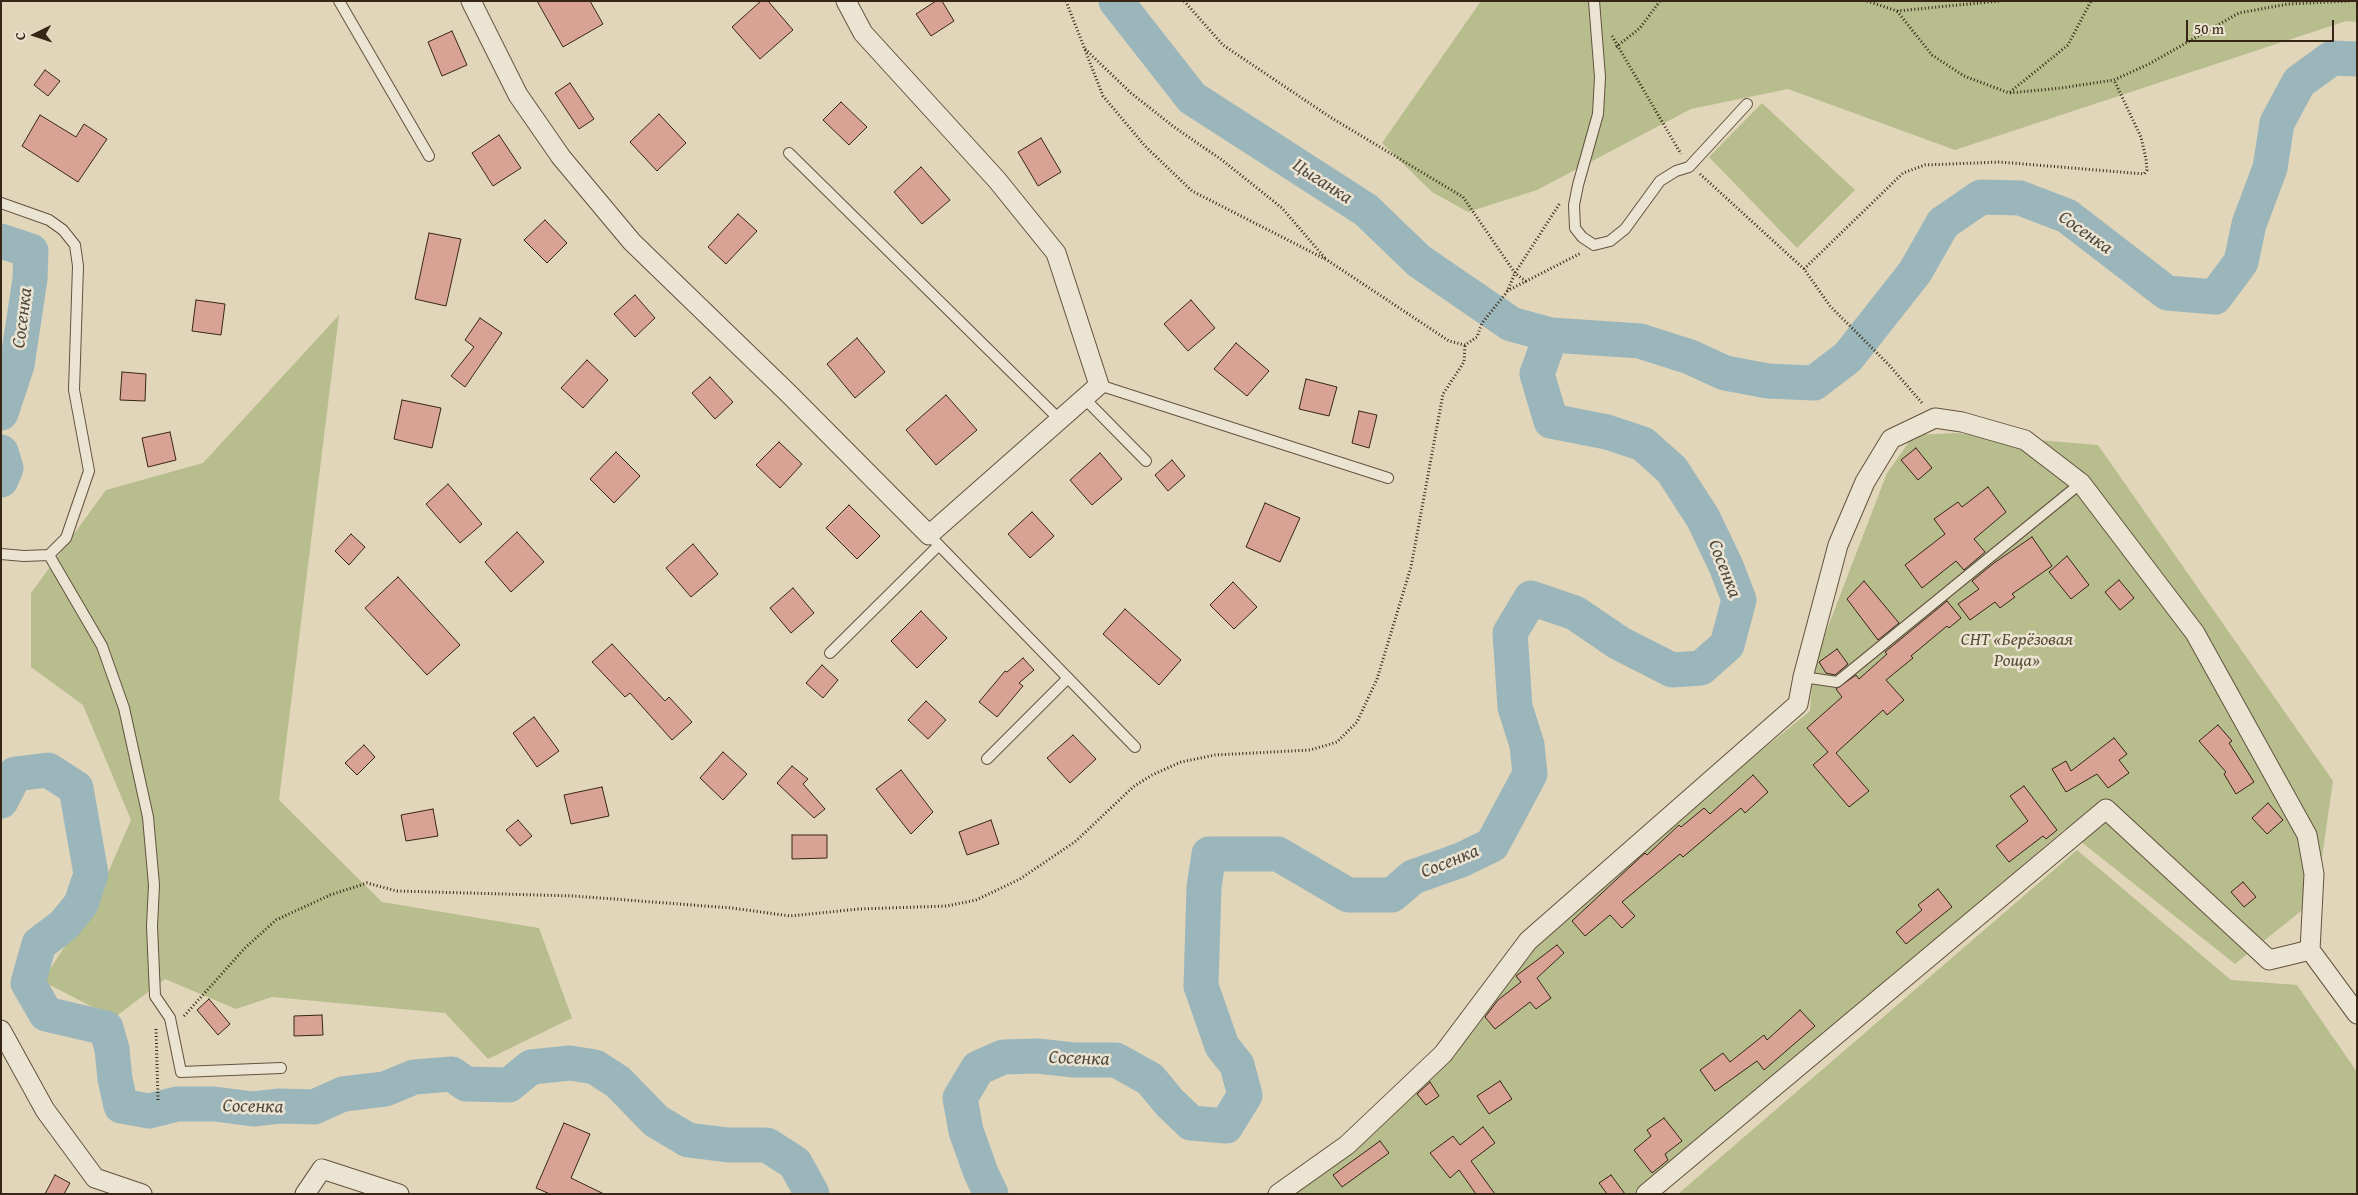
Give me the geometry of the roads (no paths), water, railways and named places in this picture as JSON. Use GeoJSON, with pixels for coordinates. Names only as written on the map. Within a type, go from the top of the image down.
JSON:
{"type":"FeatureCollection","features":[{"type":"Feature","properties":{"kind":"street"},"geometry":{"type":"LineString","coordinates":[[471,1],[518,95],[561,157],[632,242],[788,393],[934,540],[1059,420],[1099,385],[1056,253],[997,180],[863,32],[846,1]]}},
{"type":"Feature","properties":{"kind":"street"},"geometry":{"type":"LineString","coordinates":[[1278,1194],[1347,1145],[1443,1054],[1528,941],[1798,704],[1803,677],[1838,545],[1865,482],[1891,439],[1935,418],[1962,422],[2025,440],[2081,483],[2194,633],[2307,835],[2314,874],[2310,950],[2357,1014]]}},
{"type":"Feature","properties":{"kind":"street"},"geometry":{"type":"LineString","coordinates":[[1646,1194],[2106,810],[2269,960],[2310,950]]}},
{"type":"Feature","properties":{"kind":"street"},"geometry":{"type":"LineString","coordinates":[[1,1030],[45,1110],[95,1178],[142,1194]]}},
{"type":"Feature","properties":{"kind":"street"},"geometry":{"type":"LineString","coordinates":[[305,1194],[322,1169],[399,1194]]}},
{"type":"Feature","properties":{"kind":"lane"},"geometry":{"type":"LineString","coordinates":[[338,1],[429,156]]}},
{"type":"Feature","properties":{"kind":"lane"},"geometry":{"type":"LineString","coordinates":[[1594,1],[1600,76],[1598,114],[1574,205],[1575,228],[1582,237],[1594,246],[1610,241],[1625,229],[1660,182],[1676,171],[1688,167],[1747,104]]}},
{"type":"Feature","properties":{"kind":"lane"},"geometry":{"type":"LineString","coordinates":[[789,153],[1059,420]]}},
{"type":"Feature","properties":{"kind":"lane"},"geometry":{"type":"LineString","coordinates":[[1,202],[48,220],[63,230],[75,245],[78,266],[74,390],[89,472],[66,538],[49,555],[1,554]]}},
{"type":"Feature","properties":{"kind":"lane"},"geometry":{"type":"LineString","coordinates":[[1099,385],[1388,478]]}},
{"type":"Feature","properties":{"kind":"lane"},"geometry":{"type":"LineString","coordinates":[[1084,398],[1146,461]]}},
{"type":"Feature","properties":{"kind":"lane"},"geometry":{"type":"LineString","coordinates":[[1803,677],[1837,682],[2081,483]]}},
{"type":"Feature","properties":{"kind":"lane"},"geometry":{"type":"LineString","coordinates":[[830,653],[934,540],[1135,748]]}},
{"type":"Feature","properties":{"kind":"lane"},"geometry":{"type":"LineString","coordinates":[[49,555],[102,646],[124,708],[148,817],[154,886],[152,926],[155,996],[170,1018],[181,1072],[281,1068]]}},
{"type":"Feature","properties":{"kind":"lane"},"geometry":{"type":"LineString","coordinates":[[987,759],[1068,678]]}},
{"type":"Feature","properties":{"kind":"waterway","name":"Цыганка"},"geometry":{"type":"LineString","coordinates":[[1116,1],[1192,98],[1366,210],[1419,261],[1511,324],[1551,335]]}},
{"type":"Feature","properties":{"kind":"waterway","name":"Сосенка"},"geometry":{"type":"LineString","coordinates":[[991,1194],[981,1173],[966,1131],[960,1098],[978,1068],[1003,1057],[1037,1056],[1074,1060],[1116,1060],[1150,1079],[1170,1103],[1191,1123],[1226,1126],[1245,1095],[1237,1065],[1222,1046],[1201,986],[1204,887],[1209,854],[1278,854],[1348,895],[1392,895],[1413,877],[1461,860],[1492,845],[1530,774],[1527,745],[1515,707],[1510,633],[1531,598],[1575,613],[1619,643],[1672,670],[1701,668],[1727,645],[1739,600],[1726,566],[1703,518],[1672,470],[1643,444],[1607,432],[1551,421],[1537,374],[1551,335],[1640,341],[1690,357],[1725,373],[1768,381],[1814,383],[1848,357],[1915,272],[1943,223],[1981,197],[2020,198],[2067,216],[2167,293],[2215,297],[2241,262],[2249,224],[2270,168],[2277,123],[2299,82],[2332,58],[2357,59]]}},
{"type":"Feature","properties":{"kind":"waterway","name":"Сосенка"},"geometry":{"type":"LineString","coordinates":[[1,241],[31,251],[30,279],[17,365],[1,413]]}},
{"type":"Feature","properties":{"kind":"waterway","name":"Сосенка"},"geometry":{"type":"LineString","coordinates":[[1,452],[6,468],[1,480]]}},
{"type":"Feature","properties":{"kind":"waterway","name":"Сосенка"},"geometry":{"type":"LineString","coordinates":[[1,801],[15,774],[48,770],[76,788],[91,874],[81,904],[64,925],[39,944],[28,983],[46,1014],[106,1028],[112,1049],[115,1079],[121,1106],[149,1111],[177,1104],[214,1104],[253,1109],[280,1106],[314,1107],[343,1094],[385,1089],[414,1077],[452,1074],[466,1084],[509,1085],[531,1067],[570,1063],[595,1067],[618,1082],[656,1121],[688,1140],[728,1145],[767,1145],[795,1163],[812,1194]]}},
{"type":"Feature","properties":{"kind":"park label","name":"СНТ «Берёзовая Роща»"},"geometry":{"type":"Point","coordinates":[2017,650]}}]}
